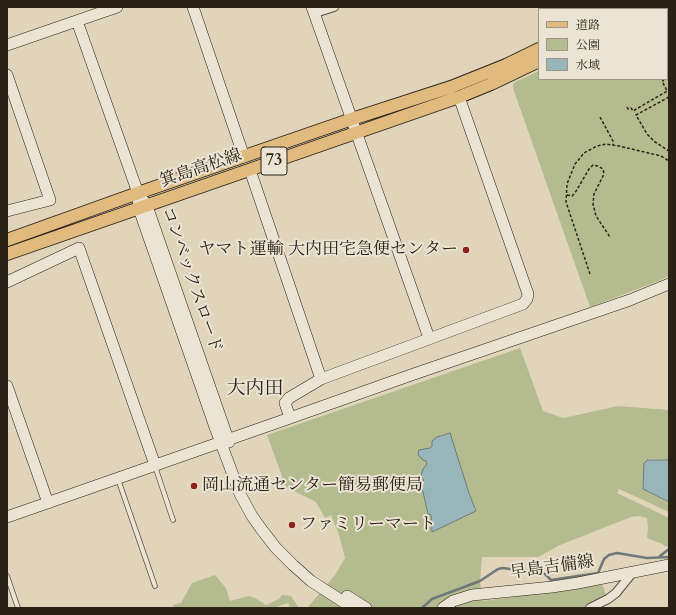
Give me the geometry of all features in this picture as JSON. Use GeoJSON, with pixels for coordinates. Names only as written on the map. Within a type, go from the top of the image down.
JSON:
{"type":"FeatureCollection","features":[{"type":"Feature","properties":{"kind":"main road","name":"箕島高松線"},"geometry":{"type":"LineString","coordinates":[[7,240],[352,119],[451,87],[538,50]]}},
{"type":"Feature","properties":{"kind":"main road","name":"箕島高松線"},"geometry":{"type":"LineString","coordinates":[[7,254],[459,97],[491,84],[538,61]]}},
{"type":"Feature","properties":{"kind":"street"},"geometry":{"type":"LineString","coordinates":[[7,45],[117,7]]}},
{"type":"Feature","properties":{"kind":"street"},"geometry":{"type":"LineString","coordinates":[[193,7],[244,157]]}},
{"type":"Feature","properties":{"kind":"street"},"geometry":{"type":"LineString","coordinates":[[334,7],[314,10],[429,338]]}},
{"type":"Feature","properties":{"kind":"street","name":"コンベックスロード"},"geometry":{"type":"LineString","coordinates":[[77,21],[225,441],[256,510],[282,544],[299,561],[317,575],[353,608]]}},
{"type":"Feature","properties":{"kind":"street"},"geometry":{"type":"LineString","coordinates":[[7,75],[50,200],[7,211]]}},
{"type":"Feature","properties":{"kind":"street"},"geometry":{"type":"LineString","coordinates":[[290,418],[285,403],[289,398],[321,378],[523,304],[527,299],[528,294],[459,97]]}},
{"type":"Feature","properties":{"kind":"street"},"geometry":{"type":"LineString","coordinates":[[250,170],[321,378]]}},
{"type":"Feature","properties":{"kind":"street"},"geometry":{"type":"LineString","coordinates":[[7,282],[79,248],[155,465]]}},
{"type":"Feature","properties":{"kind":"street"},"geometry":{"type":"LineString","coordinates":[[7,517],[630,300],[669,284]]}},
{"type":"Feature","properties":{"kind":"street"},"geometry":{"type":"LineString","coordinates":[[7,386],[48,503]]}},
{"type":"Feature","properties":{"kind":"street","name":"早島吉備線"},"geometry":{"type":"LineString","coordinates":[[443,608],[453,601],[472,594],[552,587],[669,565]]}},
{"type":"Feature","properties":{"kind":"street"},"geometry":{"type":"LineString","coordinates":[[590,608],[616,593],[633,572]]}},
{"type":"Feature","properties":{"kind":"street","name":"コンベックスロード"},"geometry":{"type":"LineString","coordinates":[[338,594],[366,608]]}},
{"type":"Feature","properties":{"kind":"lane"},"geometry":{"type":"LineString","coordinates":[[155,465],[173,520]]}},
{"type":"Feature","properties":{"kind":"lane"},"geometry":{"type":"LineString","coordinates":[[118,478],[155,586]]}},
{"type":"Feature","properties":{"kind":"lane"},"geometry":{"type":"LineString","coordinates":[[7,576],[18,608]]}},
{"type":"Feature","properties":{"kind":"path"},"geometry":{"type":"LineString","coordinates":[[627,107],[628,109],[631,108],[633,111],[668,91],[663,80]]}},
{"type":"Feature","properties":{"kind":"path"},"geometry":{"type":"LineString","coordinates":[[669,97],[636,115],[647,134],[655,142],[669,151]]}},
{"type":"Feature","properties":{"kind":"path"},"geometry":{"type":"LineString","coordinates":[[600,117],[613,141],[613,145]]}},
{"type":"Feature","properties":{"kind":"path"},"geometry":{"type":"LineString","coordinates":[[590,274],[566,202],[567,184],[575,164],[584,153],[597,146],[606,144],[661,156],[669,162]]}},
{"type":"Feature","properties":{"kind":"path"},"geometry":{"type":"LineString","coordinates":[[567,195],[572,196],[575,193],[589,169],[593,165],[603,169],[604,174],[594,194],[593,204],[596,216],[610,237]]}},
{"type":"Feature","properties":{"kind":"green space"},"geometry":{"type":"Polygon","coordinates":[[[668,66],[669,67],[669,276],[590,307],[514,91],[513,85],[515,82],[538,71],[538,80],[668,80],[668,66]]]}},
{"type":"Feature","properties":{"kind":"green space"},"geometry":{"type":"Polygon","coordinates":[[[520,348],[543,411],[563,418],[618,406],[669,410],[669,460],[647,459],[644,462],[643,489],[669,503],[669,512],[619,489],[617,493],[669,518],[669,548],[647,538],[647,518],[639,516],[631,517],[560,545],[538,557],[482,557],[480,583],[484,601],[600,584],[603,586],[606,595],[604,598],[584,608],[302,608],[308,607],[335,575],[345,558],[339,535],[331,515],[325,518],[316,502],[286,487],[267,435],[520,348]],[[432,446],[430,448],[419,450],[423,460],[426,461],[427,464],[423,469],[424,479],[421,483],[428,514],[476,511],[461,469],[432,446]]]}},
{"type":"Feature","properties":{"kind":"green space"},"geometry":{"type":"Polygon","coordinates":[[[215,575],[226,588],[230,601],[249,596],[266,605],[279,599],[282,595],[291,596],[299,608],[290,608],[288,603],[273,608],[174,608],[173,605],[181,603],[192,583],[215,575]]]}},
{"type":"Feature","properties":{"kind":"water"},"geometry":{"type":"Polygon","coordinates":[[[450,433],[476,511],[432,532],[431,515],[428,514],[421,483],[424,480],[421,476],[423,469],[427,464],[418,453],[419,450],[430,448],[432,446],[432,441],[437,437],[450,433]]]}},
{"type":"Feature","properties":{"kind":"water"},"geometry":{"type":"Polygon","coordinates":[[[647,460],[669,460],[669,502],[643,489],[644,463],[647,460]]]}},
{"type":"Feature","properties":{"kind":"waterway"},"geometry":{"type":"LineString","coordinates":[[660,556],[669,549]]}},
{"type":"Feature","properties":{"kind":"waterway"},"geometry":{"type":"LineString","coordinates":[[422,608],[432,599],[480,581],[498,569],[503,568],[535,571],[545,574],[551,580],[598,573],[604,559],[609,555],[617,553],[647,558],[669,557]]}},
{"type":"Feature","properties":{"kind":"place","name":"ヤマト運輸 大内田宅急便センター"},"geometry":{"type":"Point","coordinates":[466,250]}},
{"type":"Feature","properties":{"kind":"place","name":"岡山流通センター簡易郵便局"},"geometry":{"type":"Point","coordinates":[194,486]}},
{"type":"Feature","properties":{"kind":"place","name":"ファミリーマート"},"geometry":{"type":"Point","coordinates":[292,525]}},
{"type":"Feature","properties":{"kind":"district","name":"大内田"},"geometry":{"type":"Point","coordinates":[255,390]}}]}
